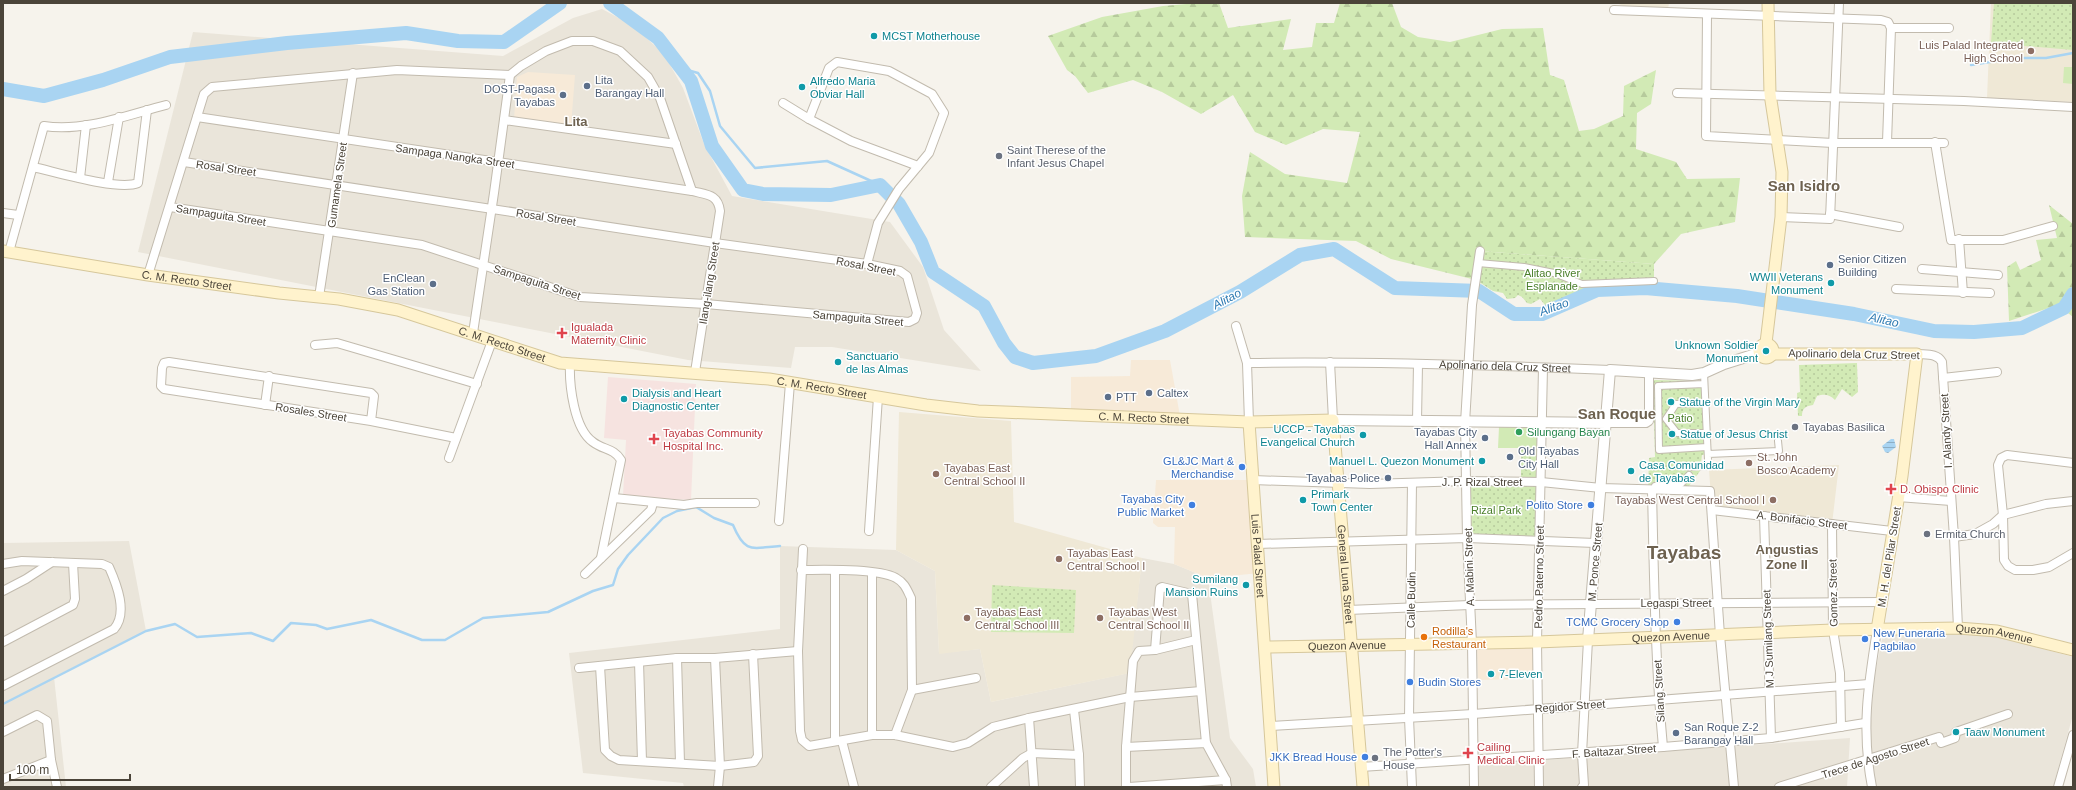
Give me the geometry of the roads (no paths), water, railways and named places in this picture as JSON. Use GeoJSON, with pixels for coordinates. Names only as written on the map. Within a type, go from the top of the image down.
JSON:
{"type":"FeatureCollection","features":[{"type":"Feature","properties":{"kind":"main road"},"geometry":{"type":"LineString","coordinates":[[1766,343],[1781,217],[1782,172],[1770,94],[1768,3]]}},
{"type":"Feature","properties":{"kind":"main road","name":"C. M. Recto Street"},"geometry":{"type":"LineString","coordinates":[[6,252],[148,275],[319,297],[398,310],[473,333],[492,341],[560,363],[695,372],[769,379],[878,397],[978,410],[1249,422],[1333,420]]}},
{"type":"Feature","properties":{"kind":"main road"},"geometry":{"type":"LineString","coordinates":[[1766,343],[1772,347],[1772,354],[1767,358],[1764,358],[1759,353],[1760,346],[1766,343]]}},
{"type":"Feature","properties":{"kind":"main road","name":"Apolinario dela Cruz Street"},"geometry":{"type":"LineString","coordinates":[[1772,354],[1917,354]]}},
{"type":"Feature","properties":{"kind":"main road","name":"M. H. del Pilar Street"},"geometry":{"type":"LineString","coordinates":[[1878,630],[1917,354]]}},
{"type":"Feature","properties":{"kind":"main road","name":"General Luna Street"},"geometry":{"type":"LineString","coordinates":[[1333,420],[1363,787]]}},
{"type":"Feature","properties":{"kind":"main road","name":"Luis Palad Street"},"geometry":{"type":"LineString","coordinates":[[1249,422],[1266,647],[1274,787]]}},
{"type":"Feature","properties":{"kind":"main road","name":"Quezon Avenue"},"geometry":{"type":"LineString","coordinates":[[1266,647],[1538,642],[1833,630],[1958,628],[1997,631],[2073,650]]}},
{"type":"Feature","properties":{"kind":"street"},"geometry":{"type":"LineString","coordinates":[[1781,217],[1830,219],[1839,3]]}},
{"type":"Feature","properties":{"kind":"street"},"geometry":{"type":"LineString","coordinates":[[1614,10],[1881,20],[1888,22],[1891,28],[1887,142]]}},
{"type":"Feature","properties":{"kind":"street"},"geometry":{"type":"LineString","coordinates":[[1707,14],[1708,92],[1706,136],[1833,143],[1939,142],[1951,240],[2003,240],[2053,226]]}},
{"type":"Feature","properties":{"kind":"street"},"geometry":{"type":"LineString","coordinates":[[1891,28],[1949,28]]}},
{"type":"Feature","properties":{"kind":"street"},"geometry":{"type":"LineString","coordinates":[[148,275],[204,94],[212,87],[397,70],[510,75],[521,66],[546,51],[572,41],[593,41],[620,51],[648,78],[660,98],[692,191]]}},
{"type":"Feature","properties":{"kind":"street"},"geometry":{"type":"LineString","coordinates":[[809,120],[829,68],[832,64],[837,62],[889,71],[932,94],[944,113],[929,153],[899,189],[878,223],[867,264]]}},
{"type":"Feature","properties":{"kind":"street","name":"Gumamela Street"},"geometry":{"type":"LineString","coordinates":[[319,297],[353,73]]}},
{"type":"Feature","properties":{"kind":"street"},"geometry":{"type":"LineString","coordinates":[[473,333],[510,75]]}},
{"type":"Feature","properties":{"kind":"street"},"geometry":{"type":"LineString","coordinates":[[1677,93],[1708,92],[1770,94],[1834,98],[1964,101],[2073,107]]}},
{"type":"Feature","properties":{"kind":"street"},"geometry":{"type":"LineString","coordinates":[[783,103],[809,120],[851,141],[918,166]]}},
{"type":"Feature","properties":{"kind":"street"},"geometry":{"type":"LineString","coordinates":[[6,252],[33,167],[44,126],[59,128],[86,125],[166,105]]}},
{"type":"Feature","properties":{"kind":"street"},"geometry":{"type":"LineString","coordinates":[[33,167],[80,178],[133,185],[138,183],[147,110]]}},
{"type":"Feature","properties":{"kind":"street"},"geometry":{"type":"LineString","coordinates":[[108,182],[119,117]]}},
{"type":"Feature","properties":{"kind":"street","name":"Sampaga Nangka Street"},"geometry":{"type":"LineString","coordinates":[[197,118],[692,191],[713,196]]}},
{"type":"Feature","properties":{"kind":"street"},"geometry":{"type":"LineString","coordinates":[[504,120],[676,144]]}},
{"type":"Feature","properties":{"kind":"street"},"geometry":{"type":"LineString","coordinates":[[80,178],[86,125]]}},
{"type":"Feature","properties":{"kind":"street","name":"Rosal Street"},"geometry":{"type":"LineString","coordinates":[[184,162],[337,184],[715,243],[867,264],[900,272],[907,276],[916,313],[914,319],[909,322]]}},
{"type":"Feature","properties":{"kind":"street","name":"Ilang-ilang Street"},"geometry":{"type":"LineString","coordinates":[[695,372],[720,211],[719,202],[713,196]]}},
{"type":"Feature","properties":{"kind":"street","name":"Sampaguita Street"},"geometry":{"type":"LineString","coordinates":[[170,207],[422,245],[580,298],[706,304],[909,322]]}},
{"type":"Feature","properties":{"kind":"street"},"geometry":{"type":"LineString","coordinates":[[3,213],[18,215]]}},
{"type":"Feature","properties":{"kind":"street"},"geometry":{"type":"LineString","coordinates":[[1830,214],[1898,227]]}},
{"type":"Feature","properties":{"kind":"street"},"geometry":{"type":"LineString","coordinates":[[1959,240],[1963,293]]}},
{"type":"Feature","properties":{"kind":"street","name":"A. Mabini Street"},"geometry":{"type":"LineString","coordinates":[[1474,787],[1472,643],[1467,538],[1466,423],[1472,305],[1480,251]]}},
{"type":"Feature","properties":{"kind":"street"},"geometry":{"type":"LineString","coordinates":[[1478,264],[1524,267],[1554,272],[1582,284],[1654,281]]}},
{"type":"Feature","properties":{"kind":"street"},"geometry":{"type":"LineString","coordinates":[[1922,269],[1998,274]]}},
{"type":"Feature","properties":{"kind":"street"},"geometry":{"type":"LineString","coordinates":[[1896,289],[1990,293]]}},
{"type":"Feature","properties":{"kind":"street","name":"Luis Palad Street"},"geometry":{"type":"LineString","coordinates":[[1236,326],[1247,363],[1249,422]]}},
{"type":"Feature","properties":{"kind":"street"},"geometry":{"type":"LineString","coordinates":[[449,458],[492,341]]}},
{"type":"Feature","properties":{"kind":"street"},"geometry":{"type":"LineString","coordinates":[[315,345],[337,343],[477,384]]}},
{"type":"Feature","properties":{"kind":"street","name":"Apolinario dela Cruz Street"},"geometry":{"type":"LineString","coordinates":[[1247,363],[1330,362],[1468,364],[1692,375],[1704,373],[1724,364],[1759,353]]}},
{"type":"Feature","properties":{"kind":"street","name":"Apolinario dela Cruz Street"},"geometry":{"type":"LineString","coordinates":[[1917,354],[1936,356]]}},
{"type":"Feature","properties":{"kind":"street","name":"I. Alandy Street"},"geometry":{"type":"LineString","coordinates":[[1936,356],[1939,357],[1942,362],[1954,537],[1958,628]]}},
{"type":"Feature","properties":{"kind":"street","name":"Rosales Street"},"geometry":{"type":"LineString","coordinates":[[269,376],[169,362],[164,363],[162,368],[161,386],[164,389],[371,422],[456,438]]}},
{"type":"Feature","properties":{"kind":"street","name":"General Luna Street"},"geometry":{"type":"LineString","coordinates":[[1330,362],[1333,420]]}},
{"type":"Feature","properties":{"kind":"street"},"geometry":{"type":"LineString","coordinates":[[570,363],[569,377],[577,417],[582,430],[593,442],[617,454],[621,460],[601,558]]}},
{"type":"Feature","properties":{"kind":"street"},"geometry":{"type":"LineString","coordinates":[[1417,420],[1418,364]]}},
{"type":"Feature","properties":{"kind":"street","name":"Pedro Paterno Street"},"geometry":{"type":"LineString","coordinates":[[1540,787],[1538,604],[1543,368]]}},
{"type":"Feature","properties":{"kind":"street","name":"M. Ponce Street"},"geometry":{"type":"LineString","coordinates":[[1582,787],[1584,785],[1582,754],[1588,640],[1607,423],[1610,370]]}},
{"type":"Feature","properties":{"kind":"street"},"geometry":{"type":"LineString","coordinates":[[1648,372],[1652,420],[1659,450],[1707,447]]}},
{"type":"Feature","properties":{"kind":"street"},"geometry":{"type":"LineString","coordinates":[[1943,378],[1997,372]]}},
{"type":"Feature","properties":{"kind":"street"},"geometry":{"type":"LineString","coordinates":[[1704,373],[1708,460]]}},
{"type":"Feature","properties":{"kind":"street"},"geometry":{"type":"LineString","coordinates":[[265,405],[269,376],[371,393],[374,396],[371,422]]}},
{"type":"Feature","properties":{"kind":"street"},"geometry":{"type":"LineString","coordinates":[[779,521],[790,383]]}},
{"type":"Feature","properties":{"kind":"street"},"geometry":{"type":"LineString","coordinates":[[1652,420],[1658,386],[1704,384]]}},
{"type":"Feature","properties":{"kind":"street"},"geometry":{"type":"LineString","coordinates":[[869,531],[878,397]]}},
{"type":"Feature","properties":{"kind":"street"},"geometry":{"type":"LineString","coordinates":[[1666,419],[1676,404],[1705,403]]}},
{"type":"Feature","properties":{"kind":"street"},"geometry":{"type":"LineString","coordinates":[[1652,420],[1666,419]]}},
{"type":"Feature","properties":{"kind":"street"},"geometry":{"type":"LineString","coordinates":[[1666,419],[1677,433],[1706,433]]}},
{"type":"Feature","properties":{"kind":"street","name":"C. M. Recto Street"},"geometry":{"type":"LineString","coordinates":[[1333,420],[1417,420],[1466,423],[1646,423],[1652,420]]}},
{"type":"Feature","properties":{"kind":"street"},"geometry":{"type":"LineString","coordinates":[[1689,467],[1708,460],[1779,451],[1778,441]]}},
{"type":"Feature","properties":{"kind":"street"},"geometry":{"type":"LineString","coordinates":[[2073,463],[2007,455],[2001,458],[1998,464],[2004,515],[2004,560],[2015,570],[2033,570],[2049,567],[2073,553]]}},
{"type":"Feature","properties":{"kind":"street"},"geometry":{"type":"LineString","coordinates":[[1651,489],[1681,484],[1689,476]]}},
{"type":"Feature","properties":{"kind":"street","name":"J. P. Rizal Street"},"geometry":{"type":"LineString","coordinates":[[1253,480],[1337,483],[1466,481],[1541,482],[1601,488],[1710,490],[1712,510]]}},
{"type":"Feature","properties":{"kind":"street","name":"Calle Budin"},"geometry":{"type":"LineString","coordinates":[[1412,483],[1409,718],[1412,787]]}},
{"type":"Feature","properties":{"kind":"street","name":"Silang Street"},"geometry":{"type":"LineString","coordinates":[[1651,489],[1659,700],[1663,748]]}},
{"type":"Feature","properties":{"kind":"street"},"geometry":{"type":"LineString","coordinates":[[1898,497],[1951,501]]}},
{"type":"Feature","properties":{"kind":"street"},"geometry":{"type":"LineString","coordinates":[[614,498],[684,505],[696,503],[755,503]]}},
{"type":"Feature","properties":{"kind":"street"},"geometry":{"type":"LineString","coordinates":[[1954,537],[1975,534],[1993,524],[2004,515],[2046,504],[2073,501]]}},
{"type":"Feature","properties":{"kind":"street"},"geometry":{"type":"LineString","coordinates":[[585,574],[651,510],[653,503]]}},
{"type":"Feature","properties":{"kind":"street"},"geometry":{"type":"LineString","coordinates":[[1712,510],[1720,635],[1734,787]]}},
{"type":"Feature","properties":{"kind":"street","name":"A. Bonifacio Street"},"geometry":{"type":"LineString","coordinates":[[1712,510],[1892,531]]}},
{"type":"Feature","properties":{"kind":"street","name":"M J Sumilang Street"},"geometry":{"type":"LineString","coordinates":[[1764,516],[1769,633],[1771,738]]}},
{"type":"Feature","properties":{"kind":"street","name":"Gomez Street"},"geometry":{"type":"LineString","coordinates":[[1832,524],[1834,601],[1833,630],[1837,646],[1841,686],[1841,727]]}},
{"type":"Feature","properties":{"kind":"street"},"geometry":{"type":"LineString","coordinates":[[1258,544],[1467,538],[1596,543]]}},
{"type":"Feature","properties":{"kind":"street"},"geometry":{"type":"LineString","coordinates":[[803,549],[798,651],[800,731],[802,740],[809,746],[872,735],[895,734],[953,747],[968,743],[993,727],[1029,718],[1074,710],[1130,697],[1201,691]]}},
{"type":"Feature","properties":{"kind":"street"},"geometry":{"type":"LineString","coordinates":[[3,564],[22,561],[102,564],[109,567],[121,605],[119,623],[114,629],[3,686]]}},
{"type":"Feature","properties":{"kind":"street"},"geometry":{"type":"LineString","coordinates":[[3,590],[26,579],[52,562]]}},
{"type":"Feature","properties":{"kind":"street"},"geometry":{"type":"LineString","coordinates":[[3,642],[73,605],[76,599],[73,563]]}},
{"type":"Feature","properties":{"kind":"street"},"geometry":{"type":"LineString","coordinates":[[801,570],[835,570],[872,573],[896,578],[905,585],[911,598],[912,690],[895,734]]}},
{"type":"Feature","properties":{"kind":"street"},"geometry":{"type":"LineString","coordinates":[[835,570],[839,741],[854,787]]}},
{"type":"Feature","properties":{"kind":"street"},"geometry":{"type":"LineString","coordinates":[[872,573],[872,735]]}},
{"type":"Feature","properties":{"kind":"street"},"geometry":{"type":"LineString","coordinates":[[1155,650],[1159,590],[1162,587],[1192,594],[1206,743],[1226,783],[1127,787],[1126,747],[1133,661],[1139,651],[1155,650],[1196,640]]}},
{"type":"Feature","properties":{"kind":"street","name":"Legaspi Street"},"geometry":{"type":"LineString","coordinates":[[1348,610],[1470,605],[1834,601],[1881,602]]}},
{"type":"Feature","properties":{"kind":"street","name":"M. H. del Pilar Street"},"geometry":{"type":"LineString","coordinates":[[1872,787],[1867,761],[1865,722],[1868,684],[1878,630]]}},
{"type":"Feature","properties":{"kind":"street"},"geometry":{"type":"LineString","coordinates":[[579,668],[677,658],[715,658],[798,651]]}},
{"type":"Feature","properties":{"kind":"street"},"geometry":{"type":"LineString","coordinates":[[600,666],[605,750],[611,756],[619,760],[720,766],[754,762],[758,756],[753,654]]}},
{"type":"Feature","properties":{"kind":"street"},"geometry":{"type":"LineString","coordinates":[[677,658],[680,763]]}},
{"type":"Feature","properties":{"kind":"street"},"geometry":{"type":"LineString","coordinates":[[715,658],[720,766],[718,787]]}},
{"type":"Feature","properties":{"kind":"street"},"geometry":{"type":"LineString","coordinates":[[639,662],[642,761]]}},
{"type":"Feature","properties":{"kind":"street"},"geometry":{"type":"LineString","coordinates":[[912,690],[976,678]]}},
{"type":"Feature","properties":{"kind":"street","name":"Regidor Street"},"geometry":{"type":"LineString","coordinates":[[1271,726],[1473,714],[1868,684]]}},
{"type":"Feature","properties":{"kind":"street"},"geometry":{"type":"LineString","coordinates":[[1074,710],[1079,755],[1080,787]]}},
{"type":"Feature","properties":{"kind":"street","name":"Trece de Agosto Street"},"geometry":{"type":"LineString","coordinates":[[1779,787],[1867,761],[1939,737],[1941,743],[1955,738],[1956,732],[2008,714]]}},
{"type":"Feature","properties":{"kind":"street"},"geometry":{"type":"LineString","coordinates":[[3,732],[37,715],[43,716],[47,721],[51,760],[57,787]]}},
{"type":"Feature","properties":{"kind":"street"},"geometry":{"type":"LineString","coordinates":[[1029,718],[1034,787]]}},
{"type":"Feature","properties":{"kind":"street","name":"F. Baltazar Street"},"geometry":{"type":"LineString","coordinates":[[1361,767],[1663,748],[1771,738],[1865,722]]}},
{"type":"Feature","properties":{"kind":"street"},"geometry":{"type":"LineString","coordinates":[[2058,787],[2069,761],[2073,735]]}},
{"type":"Feature","properties":{"kind":"street"},"geometry":{"type":"LineString","coordinates":[[1126,747],[1206,743]]}},
{"type":"Feature","properties":{"kind":"street"},"geometry":{"type":"LineString","coordinates":[[991,787],[1023,758],[1032,753],[1079,755]]}},
{"type":"Feature","properties":{"kind":"street"},"geometry":{"type":"LineString","coordinates":[[3,779],[51,760]]}},
{"type":"Feature","properties":{"kind":"water"},"geometry":{"type":"Polygon","coordinates":[[[1891,439],[1894,439],[1896,447],[1888,453],[1885,452],[1882,446],[1891,439]]]}},
{"type":"Feature","properties":{"kind":"waterway"},"geometry":{"type":"LineString","coordinates":[[3,89],[44,96],[103,80],[170,57],[287,43],[406,33],[458,41],[504,42],[560,3]]}},
{"type":"Feature","properties":{"kind":"waterway","name":"Alitao"},"geometry":{"type":"LineString","coordinates":[[610,3],[658,38],[691,81],[712,146],[743,190],[763,194],[831,195],[880,185],[899,204],[921,242],[933,272],[984,306],[1004,343],[1015,357],[1033,363],[1096,356],[1165,331],[1240,292],[1300,255],[1334,249],[1395,288],[1479,291],[1514,314],[1542,314],[1597,290],[1645,288],[1737,296],[1854,314],[1934,331],[1974,332],[2022,328],[2064,308],[2073,294]]}},
{"type":"Feature","properties":{"kind":"waterway"},"geometry":{"type":"LineString","coordinates":[[1971,65],[2015,58],[2046,58],[2073,53]]}},
{"type":"Feature","properties":{"kind":"waterway"},"geometry":{"type":"LineString","coordinates":[[680,68],[698,73],[710,91],[720,126],[755,168],[827,161],[880,185]]}},
{"type":"Feature","properties":{"kind":"waterway"},"geometry":{"type":"LineString","coordinates":[[3,704],[146,631],[175,624],[197,637],[251,633],[273,641],[291,623],[316,625],[327,629],[371,620],[422,640],[445,640],[483,618],[548,612],[593,591],[613,585],[618,569],[628,555],[663,518],[677,511],[696,507],[714,518],[733,525],[741,541],[750,547],[763,548],[780,546]]}},
{"type":"Feature","properties":{"kind":"place","name":"MCST Motherhouse"},"geometry":{"type":"Point","coordinates":[874,36]}},
{"type":"Feature","properties":{"kind":"place","name":"Luis Palad Integrated High School"},"geometry":{"type":"Point","coordinates":[2031,51]}},
{"type":"Feature","properties":{"kind":"place","name":"Lita Barangay Hall"},"geometry":{"type":"Point","coordinates":[587,86]}},
{"type":"Feature","properties":{"kind":"place","name":"Alfredo Maria Obviar Hall"},"geometry":{"type":"Point","coordinates":[802,87]}},
{"type":"Feature","properties":{"kind":"place","name":"DOST-Pagasa Tayabas"},"geometry":{"type":"Point","coordinates":[563,95]}},
{"type":"Feature","properties":{"kind":"place","name":"Saint Therese of the Infant Jesus Chapel"},"geometry":{"type":"Point","coordinates":[999,156]}},
{"type":"Feature","properties":{"kind":"place","name":"Senior Citizen Building"},"geometry":{"type":"Point","coordinates":[1830,265]}},
{"type":"Feature","properties":{"kind":"place","name":"WWII Veterans Monument"},"geometry":{"type":"Point","coordinates":[1831,283]}},
{"type":"Feature","properties":{"kind":"place","name":"EnClean Gas Station"},"geometry":{"type":"Point","coordinates":[433,284]}},
{"type":"Feature","properties":{"kind":"place","name":"Igualada Maternity Clinic"},"geometry":{"type":"Point","coordinates":[562,333]}},
{"type":"Feature","properties":{"kind":"place","name":"Unknown Soldier Monument"},"geometry":{"type":"Point","coordinates":[1766,351]}},
{"type":"Feature","properties":{"kind":"place","name":"Sanctuario de las Almas"},"geometry":{"type":"Point","coordinates":[838,362]}},
{"type":"Feature","properties":{"kind":"place","name":"Caltex"},"geometry":{"type":"Point","coordinates":[1149,393]}},
{"type":"Feature","properties":{"kind":"place","name":"PTT"},"geometry":{"type":"Point","coordinates":[1108,397]}},
{"type":"Feature","properties":{"kind":"place","name":"Dialysis and Heart Diagnostic Center"},"geometry":{"type":"Point","coordinates":[624,399]}},
{"type":"Feature","properties":{"kind":"place","name":"Statue of the Virgin Mary"},"geometry":{"type":"Point","coordinates":[1671,402]}},
{"type":"Feature","properties":{"kind":"place","name":"Tayabas Basilica"},"geometry":{"type":"Point","coordinates":[1795,427]}},
{"type":"Feature","properties":{"kind":"place","name":"Silungang Bayan"},"geometry":{"type":"Point","coordinates":[1519,432]}},
{"type":"Feature","properties":{"kind":"place","name":"Statue of Jesus Christ"},"geometry":{"type":"Point","coordinates":[1672,434]}},
{"type":"Feature","properties":{"kind":"place","name":"UCCP - Tayabas Evangelical Church"},"geometry":{"type":"Point","coordinates":[1363,435]}},
{"type":"Feature","properties":{"kind":"place","name":"Tayabas City Hall Annex"},"geometry":{"type":"Point","coordinates":[1485,438]}},
{"type":"Feature","properties":{"kind":"place","name":"Tayabas Community Hospital Inc."},"geometry":{"type":"Point","coordinates":[654,439]}},
{"type":"Feature","properties":{"kind":"place","name":"Old Tayabas City Hall"},"geometry":{"type":"Point","coordinates":[1510,457]}},
{"type":"Feature","properties":{"kind":"place","name":"Manuel L. Quezon Monument"},"geometry":{"type":"Point","coordinates":[1482,461]}},
{"type":"Feature","properties":{"kind":"place","name":"St. John Bosco Academy"},"geometry":{"type":"Point","coordinates":[1749,463]}},
{"type":"Feature","properties":{"kind":"place","name":"GL&JC Mart & Merchandise"},"geometry":{"type":"Point","coordinates":[1242,467]}},
{"type":"Feature","properties":{"kind":"place","name":"Casa Comunidad de Tayabas"},"geometry":{"type":"Point","coordinates":[1631,471]}},
{"type":"Feature","properties":{"kind":"place","name":"Tayabas East Central School II"},"geometry":{"type":"Point","coordinates":[936,474]}},
{"type":"Feature","properties":{"kind":"place","name":"Tayabas Police"},"geometry":{"type":"Point","coordinates":[1388,478]}},
{"type":"Feature","properties":{"kind":"place","name":"D. Obispo Clinic"},"geometry":{"type":"Point","coordinates":[1891,489]}},
{"type":"Feature","properties":{"kind":"place","name":"Primark Town Center"},"geometry":{"type":"Point","coordinates":[1303,500]}},
{"type":"Feature","properties":{"kind":"place","name":"Tayabas West Central School I"},"geometry":{"type":"Point","coordinates":[1773,500]}},
{"type":"Feature","properties":{"kind":"place","name":"Tayabas City Public Market"},"geometry":{"type":"Point","coordinates":[1192,505]}},
{"type":"Feature","properties":{"kind":"place","name":"Polito Store"},"geometry":{"type":"Point","coordinates":[1591,505]}},
{"type":"Feature","properties":{"kind":"place","name":"Ermita Church"},"geometry":{"type":"Point","coordinates":[1927,534]}},
{"type":"Feature","properties":{"kind":"place","name":"Tayabas East Central School I"},"geometry":{"type":"Point","coordinates":[1059,559]}},
{"type":"Feature","properties":{"kind":"place","name":"Sumilang Mansion Ruins"},"geometry":{"type":"Point","coordinates":[1246,585]}},
{"type":"Feature","properties":{"kind":"place","name":"Tayabas East Central School III"},"geometry":{"type":"Point","coordinates":[967,618]}},
{"type":"Feature","properties":{"kind":"place","name":"Tayabas West Central School II"},"geometry":{"type":"Point","coordinates":[1100,618]}},
{"type":"Feature","properties":{"kind":"place","name":"TCMC Grocery Shop"},"geometry":{"type":"Point","coordinates":[1677,622]}},
{"type":"Feature","properties":{"kind":"place","name":"Rodilla's Restaurant"},"geometry":{"type":"Point","coordinates":[1424,637]}},
{"type":"Feature","properties":{"kind":"place","name":"New Funeraria Pagbilao"},"geometry":{"type":"Point","coordinates":[1865,639]}},
{"type":"Feature","properties":{"kind":"place","name":"7-Eleven"},"geometry":{"type":"Point","coordinates":[1491,674]}},
{"type":"Feature","properties":{"kind":"place","name":"Budin Stores"},"geometry":{"type":"Point","coordinates":[1410,682]}},
{"type":"Feature","properties":{"kind":"place","name":"Taaw Monument"},"geometry":{"type":"Point","coordinates":[1956,732]}},
{"type":"Feature","properties":{"kind":"place","name":"San Roque Z-2 Barangay Hall"},"geometry":{"type":"Point","coordinates":[1676,733]}},
{"type":"Feature","properties":{"kind":"place","name":"Cailing Medical Clinic"},"geometry":{"type":"Point","coordinates":[1468,753]}},
{"type":"Feature","properties":{"kind":"place","name":"JKK Bread House"},"geometry":{"type":"Point","coordinates":[1365,757]}},
{"type":"Feature","properties":{"kind":"place","name":"The Potter's House"},"geometry":{"type":"Point","coordinates":[1375,758]}},
{"type":"Feature","properties":{"kind":"district","name":"Lita"},"geometry":{"type":"Point","coordinates":[576,121]}},
{"type":"Feature","properties":{"kind":"district","name":"San Isidro"},"geometry":{"type":"Point","coordinates":[1804,185]}},
{"type":"Feature","properties":{"kind":"district","name":"San Roque"},"geometry":{"type":"Point","coordinates":[1617,413]}},
{"type":"Feature","properties":{"kind":"district","name":"Tayabas"},"geometry":{"type":"Point","coordinates":[1684,552]}},
{"type":"Feature","properties":{"kind":"district","name":"Angustias Zone II"},"geometry":{"type":"Point","coordinates":[1787,556]}},
{"type":"Feature","properties":{"kind":"park label","name":"Alitao River Esplanade"},"geometry":{"type":"Point","coordinates":[1552,279]}},
{"type":"Feature","properties":{"kind":"park label","name":"Patio"},"geometry":{"type":"Point","coordinates":[1680,418]}},
{"type":"Feature","properties":{"kind":"park label","name":"Rizal Park"},"geometry":{"type":"Point","coordinates":[1496,510]}}]}
